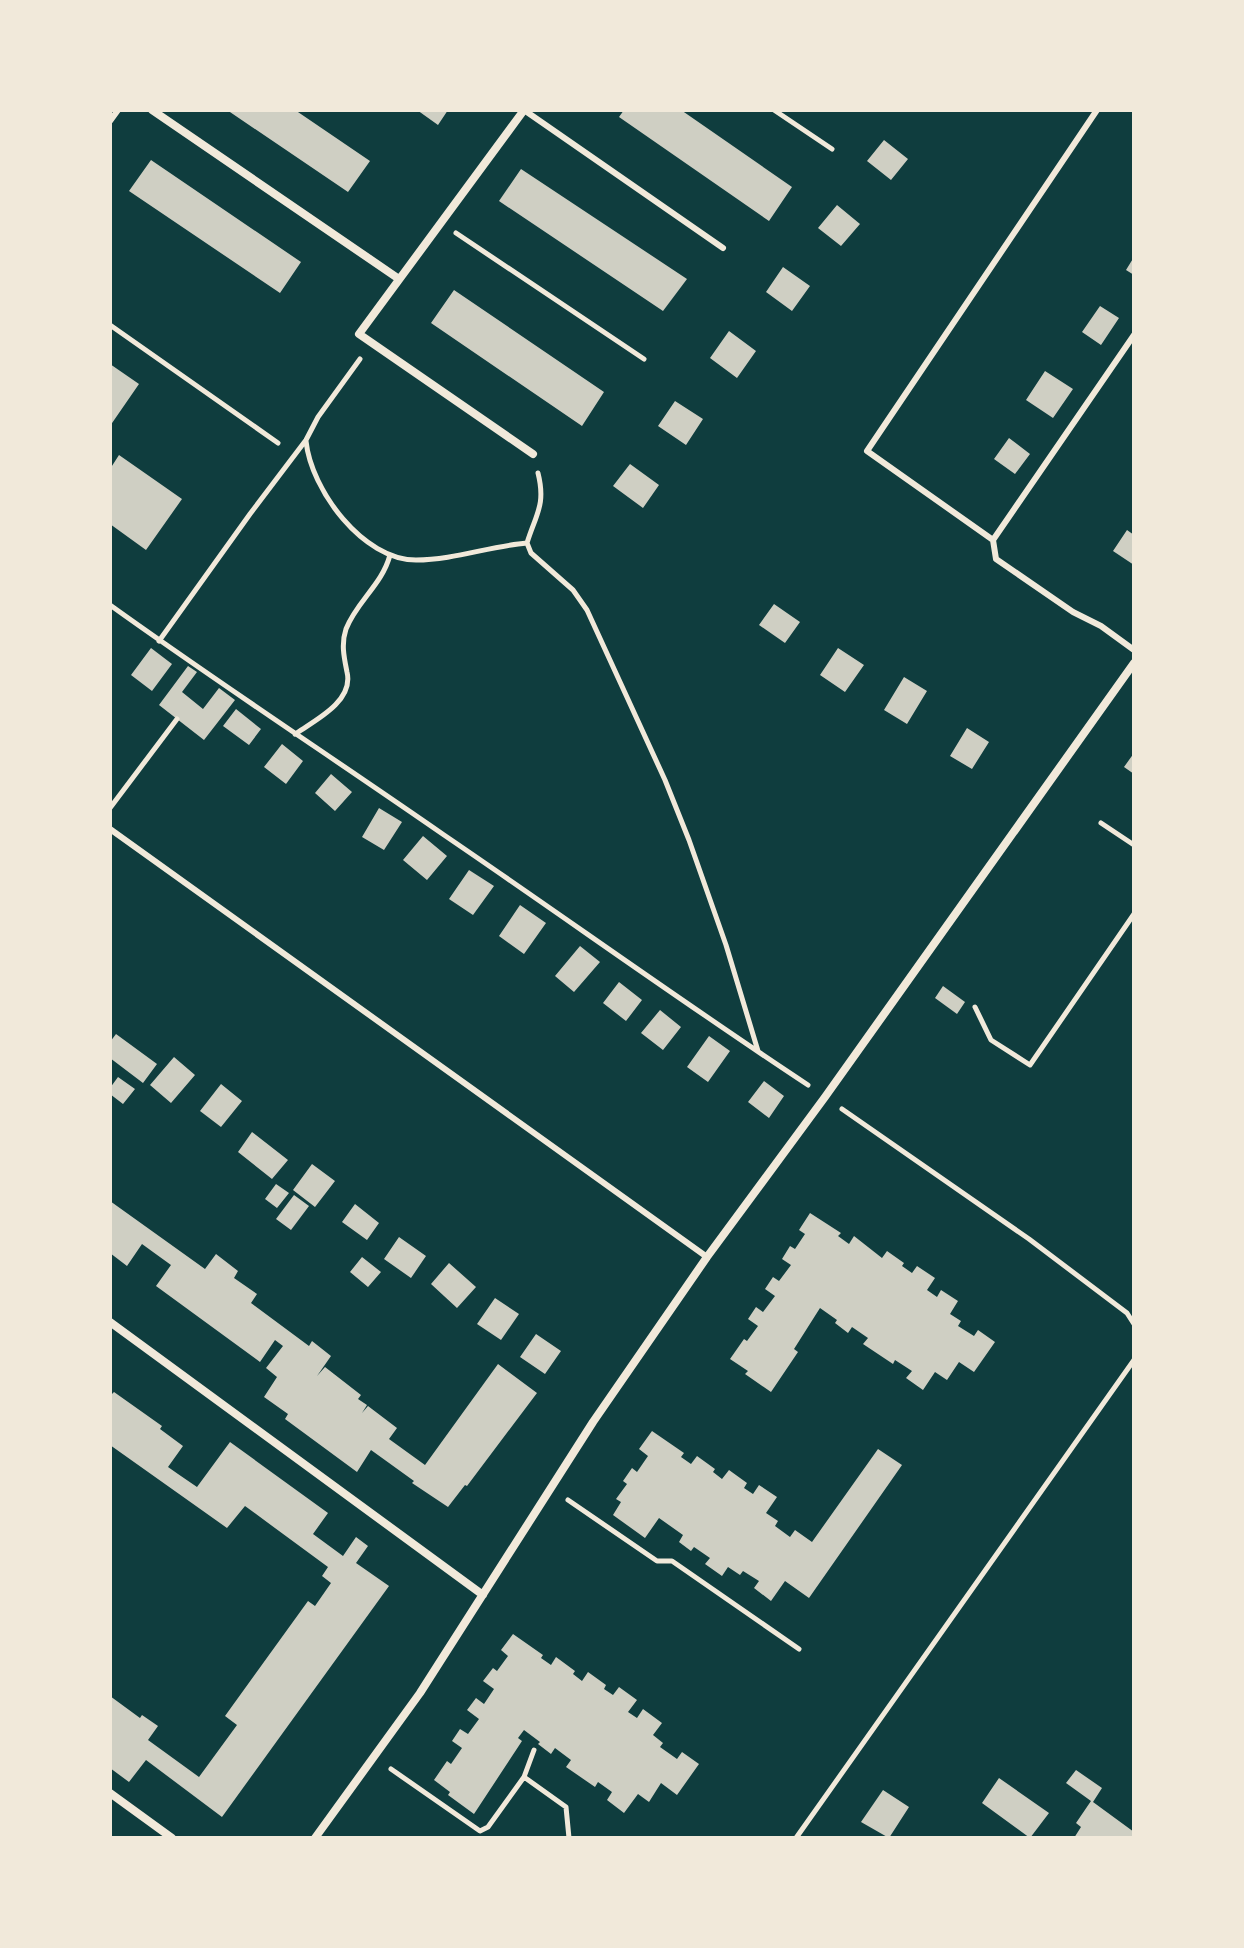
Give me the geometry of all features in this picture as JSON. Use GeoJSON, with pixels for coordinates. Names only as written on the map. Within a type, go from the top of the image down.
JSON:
{"type":"FeatureCollection","features":[{"type":"Feature","properties":{"kind":"street"},"geometry":{"type":"LineString","coordinates":[[152,110],[399,279]]}},
{"type":"Feature","properties":{"kind":"street"},"geometry":{"type":"LineString","coordinates":[[524,110],[359,334],[533,454]]}},
{"type":"Feature","properties":{"kind":"street"},"geometry":{"type":"LineString","coordinates":[[315,1838],[420,1693],[551,1488],[707,1257],[825,1097],[1134,663]]}},
{"type":"Feature","properties":{"kind":"street"},"geometry":{"type":"LineString","coordinates":[[110,1322],[483,1595]]}},
{"type":"Feature","properties":{"kind":"street"},"geometry":{"type":"LineString","coordinates":[[110,1793],[172,1838]]}},
{"type":"Feature","properties":{"kind":"lane"},"geometry":{"type":"LineString","coordinates":[[110,121],[118,110]]}},
{"type":"Feature","properties":{"kind":"lane"},"geometry":{"type":"LineString","coordinates":[[524,110],[723,248]]}},
{"type":"Feature","properties":{"kind":"lane"},"geometry":{"type":"LineString","coordinates":[[993,540],[867,451],[1097,110]]}},
{"type":"Feature","properties":{"kind":"lane"},"geometry":{"type":"LineString","coordinates":[[1134,335],[993,540],[996,559],[1134,650]]}},
{"type":"Feature","properties":{"kind":"lane"},"geometry":{"type":"LineString","coordinates":[[110,829],[707,1257]]}},
{"type":"Feature","properties":{"kind":"path"},"geometry":{"type":"LineString","coordinates":[[774,110],[832,149]]}},
{"type":"Feature","properties":{"kind":"path"},"geometry":{"type":"LineString","coordinates":[[440,222],[644,359]]}},
{"type":"Feature","properties":{"kind":"path"},"geometry":{"type":"LineString","coordinates":[[110,325],[278,443]]}},
{"type":"Feature","properties":{"kind":"path"},"geometry":{"type":"LineString","coordinates":[[159,641],[360,361],[359,334]]}},
{"type":"Feature","properties":{"kind":"path"},"geometry":{"type":"LineString","coordinates":[[306,440],[308,456],[333,506],[361,536],[390,555],[414,560],[442,558],[527,543]]}},
{"type":"Feature","properties":{"kind":"path"},"geometry":{"type":"LineString","coordinates":[[533,454],[543,496],[541,510],[527,543],[531,553],[573,590],[587,610],[665,780],[712,902],[758,1052]]}},
{"type":"Feature","properties":{"kind":"path"},"geometry":{"type":"LineString","coordinates":[[295,734],[343,697],[348,687],[342,646],[345,631],[352,616],[381,580],[390,555]]}},
{"type":"Feature","properties":{"kind":"path"},"geometry":{"type":"LineString","coordinates":[[110,605],[1029,1239],[1127,1313],[1134,1324]]}},
{"type":"Feature","properties":{"kind":"path"},"geometry":{"type":"LineString","coordinates":[[110,808],[177,719]]}},
{"type":"Feature","properties":{"kind":"path"},"geometry":{"type":"LineString","coordinates":[[1101,823],[1134,845]]}},
{"type":"Feature","properties":{"kind":"path"},"geometry":{"type":"LineString","coordinates":[[975,1007],[991,1040],[1030,1065],[1134,914]]}},
{"type":"Feature","properties":{"kind":"path"},"geometry":{"type":"LineString","coordinates":[[796,1838],[1134,1360]]}},
{"type":"Feature","properties":{"kind":"path"},"geometry":{"type":"LineString","coordinates":[[551,1488],[657,1561],[672,1561],[799,1649]]}},
{"type":"Feature","properties":{"kind":"path"},"geometry":{"type":"LineString","coordinates":[[373,1757],[480,1831],[488,1827],[524,1777],[534,1750]]}},
{"type":"Feature","properties":{"kind":"path"},"geometry":{"type":"LineString","coordinates":[[524,1777],[566,1807],[569,1838]]}},
{"type":"Feature","properties":{"kind":"building"},"geometry":{"type":"Polygon","coordinates":[[[227,110],[295,110],[370,161],[348,192],[227,110]]]}},
{"type":"Feature","properties":{"kind":"building"},"geometry":{"type":"Polygon","coordinates":[[[417,110],[448,110],[438,125],[417,110]]]}},
{"type":"Feature","properties":{"kind":"building"},"geometry":{"type":"Polygon","coordinates":[[[624,110],[681,110],[792,187],[769,221],[619,117],[624,110]]]}},
{"type":"Feature","properties":{"kind":"building"},"geometry":{"type":"Polygon","coordinates":[[[884,140],[908,159],[891,180],[867,161],[884,140]]]}},
{"type":"Feature","properties":{"kind":"building"},"geometry":{"type":"Polygon","coordinates":[[[151,160],[301,262],[280,293],[129,191],[151,160]]]}},
{"type":"Feature","properties":{"kind":"building"},"geometry":{"type":"Polygon","coordinates":[[[521,169],[687,279],[663,311],[499,201],[521,169]]]}},
{"type":"Feature","properties":{"kind":"building"},"geometry":{"type":"Polygon","coordinates":[[[837,205],[860,224],[841,246],[818,228],[837,205]]]}},
{"type":"Feature","properties":{"kind":"building"},"geometry":{"type":"Polygon","coordinates":[[[1134,257],[1134,275],[1126,270],[1134,257]]]}},
{"type":"Feature","properties":{"kind":"building"},"geometry":{"type":"Polygon","coordinates":[[[783,267],[810,286],[792,311],[766,292],[783,267]]]}},
{"type":"Feature","properties":{"kind":"building"},"geometry":{"type":"Polygon","coordinates":[[[454,290],[604,392],[582,426],[431,323],[454,290]]]}},
{"type":"Feature","properties":{"kind":"building"},"geometry":{"type":"Polygon","coordinates":[[[1100,306],[1119,318],[1101,345],[1082,332],[1100,306]]]}},
{"type":"Feature","properties":{"kind":"building"},"geometry":{"type":"Polygon","coordinates":[[[729,331],[756,351],[737,378],[710,358],[729,331]]]}},
{"type":"Feature","properties":{"kind":"building"},"geometry":{"type":"Polygon","coordinates":[[[110,364],[139,384],[110,426],[110,364]]]}},
{"type":"Feature","properties":{"kind":"building"},"geometry":{"type":"Polygon","coordinates":[[[1045,371],[1073,389],[1053,418],[1026,400],[1045,371]]]}},
{"type":"Feature","properties":{"kind":"building"},"geometry":{"type":"Polygon","coordinates":[[[675,401],[703,419],[686,445],[658,426],[675,401]]]}},
{"type":"Feature","properties":{"kind":"building"},"geometry":{"type":"Polygon","coordinates":[[[1009,438],[1030,454],[1015,474],[994,459],[1009,438]]]}},
{"type":"Feature","properties":{"kind":"building"},"geometry":{"type":"Polygon","coordinates":[[[119,455],[182,499],[146,550],[110,524],[110,469],[119,455]]]}},
{"type":"Feature","properties":{"kind":"building"},"geometry":{"type":"Polygon","coordinates":[[[630,464],[659,485],[643,508],[613,486],[630,464]]]}},
{"type":"Feature","properties":{"kind":"building"},"geometry":{"type":"Polygon","coordinates":[[[1127,530],[1134,535],[1134,565],[1113,551],[1127,530]]]}},
{"type":"Feature","properties":{"kind":"building"},"geometry":{"type":"Polygon","coordinates":[[[774,604],[800,622],[785,643],[759,625],[774,604]]]}},
{"type":"Feature","properties":{"kind":"building"},"geometry":{"type":"Polygon","coordinates":[[[151,648],[172,664],[152,691],[131,675],[151,648]]]}},
{"type":"Feature","properties":{"kind":"building"},"geometry":{"type":"Polygon","coordinates":[[[838,648],[864,665],[845,692],[820,675],[838,648]]]}},
{"type":"Feature","properties":{"kind":"building"},"geometry":{"type":"Polygon","coordinates":[[[188,666],[197,672],[182,692],[203,709],[219,688],[235,700],[204,740],[159,705],[188,666]]]}},
{"type":"Feature","properties":{"kind":"building"},"geometry":{"type":"Polygon","coordinates":[[[904,677],[927,691],[907,724],[884,710],[904,677]]]}},
{"type":"Feature","properties":{"kind":"building"},"geometry":{"type":"Polygon","coordinates":[[[236,709],[261,729],[249,745],[223,726],[236,709]]]}},
{"type":"Feature","properties":{"kind":"building"},"geometry":{"type":"Polygon","coordinates":[[[967,728],[989,742],[972,769],[950,756],[967,728]]]}},
{"type":"Feature","properties":{"kind":"building"},"geometry":{"type":"Polygon","coordinates":[[[282,744],[303,761],[286,784],[264,767],[282,744]]]}},
{"type":"Feature","properties":{"kind":"building"},"geometry":{"type":"Polygon","coordinates":[[[1134,753],[1134,774],[1124,767],[1134,753]]]}},
{"type":"Feature","properties":{"kind":"building"},"geometry":{"type":"Polygon","coordinates":[[[331,774],[352,792],[335,811],[315,793],[331,774]]]}},
{"type":"Feature","properties":{"kind":"building"},"geometry":{"type":"Polygon","coordinates":[[[379,808],[402,822],[384,850],[362,837],[379,808]]]}},
{"type":"Feature","properties":{"kind":"building"},"geometry":{"type":"Polygon","coordinates":[[[423,836],[447,856],[427,880],[403,860],[423,836]]]}},
{"type":"Feature","properties":{"kind":"building"},"geometry":{"type":"Polygon","coordinates":[[[469,870],[494,886],[473,915],[449,899],[469,870]]]}},
{"type":"Feature","properties":{"kind":"building"},"geometry":{"type":"Polygon","coordinates":[[[520,905],[546,923],[524,954],[499,936],[520,905]]]}},
{"type":"Feature","properties":{"kind":"building"},"geometry":{"type":"Polygon","coordinates":[[[580,946],[600,962],[574,992],[555,976],[580,946]]]}},
{"type":"Feature","properties":{"kind":"building"},"geometry":{"type":"Polygon","coordinates":[[[619,982],[642,1000],[626,1021],[603,1003],[619,982]]]}},
{"type":"Feature","properties":{"kind":"building"},"geometry":{"type":"Polygon","coordinates":[[[943,986],[965,1002],[957,1014],[935,998],[943,986]]]}},
{"type":"Feature","properties":{"kind":"building"},"geometry":{"type":"Polygon","coordinates":[[[660,1010],[681,1027],[663,1050],[641,1033],[660,1010]]]}},
{"type":"Feature","properties":{"kind":"building"},"geometry":{"type":"Polygon","coordinates":[[[116,1034],[157,1064],[143,1083],[110,1058],[110,1042],[116,1034]]]}},
{"type":"Feature","properties":{"kind":"building"},"geometry":{"type":"Polygon","coordinates":[[[709,1036],[730,1051],[708,1082],[687,1067],[709,1036]]]}},
{"type":"Feature","properties":{"kind":"building"},"geometry":{"type":"Polygon","coordinates":[[[174,1057],[195,1075],[171,1103],[150,1085],[174,1057]]]}},
{"type":"Feature","properties":{"kind":"building"},"geometry":{"type":"Polygon","coordinates":[[[118,1077],[135,1089],[123,1104],[110,1094],[110,1088],[118,1077]]]}},
{"type":"Feature","properties":{"kind":"building"},"geometry":{"type":"Polygon","coordinates":[[[764,1081],[784,1096],[769,1118],[748,1102],[764,1081]]]}},
{"type":"Feature","properties":{"kind":"building"},"geometry":{"type":"Polygon","coordinates":[[[221,1084],[242,1101],[221,1127],[200,1111],[221,1084]]]}},
{"type":"Feature","properties":{"kind":"building"},"geometry":{"type":"Polygon","coordinates":[[[252,1132],[288,1160],[272,1179],[238,1152],[252,1132]]]}},
{"type":"Feature","properties":{"kind":"building"},"geometry":{"type":"Polygon","coordinates":[[[312,1164],[335,1181],[315,1207],[293,1190],[312,1164]]]}},
{"type":"Feature","properties":{"kind":"building"},"geometry":{"type":"Polygon","coordinates":[[[276,1184],[289,1193],[277,1208],[265,1199],[276,1184]]]}},
{"type":"Feature","properties":{"kind":"building"},"geometry":{"type":"Polygon","coordinates":[[[294,1195],[309,1206],[291,1230],[276,1219],[294,1195]]]}},
{"type":"Feature","properties":{"kind":"building"},"geometry":{"type":"Polygon","coordinates":[[[110,1201],[205,1269],[216,1254],[238,1271],[234,1278],[257,1294],[251,1303],[309,1346],[312,1341],[331,1356],[317,1376],[325,1367],[361,1395],[358,1399],[367,1405],[362,1413],[368,1406],[397,1428],[389,1439],[425,1465],[498,1364],[537,1393],[448,1507],[371,1450],[357,1472],[285,1419],[288,1414],[264,1397],[277,1377],[266,1368],[283,1346],[275,1340],[260,1362],[156,1286],[171,1265],[142,1244],[127,1266],[110,1253],[110,1201]]]}},
{"type":"Feature","properties":{"kind":"building"},"geometry":{"type":"Polygon","coordinates":[[[355,1204],[379,1223],[367,1240],[342,1222],[355,1204]]]}},
{"type":"Feature","properties":{"kind":"building"},"geometry":{"type":"Polygon","coordinates":[[[810,1213],[841,1233],[838,1236],[849,1244],[854,1236],[882,1258],[887,1251],[912,1273],[917,1266],[935,1278],[927,1290],[937,1297],[941,1290],[958,1301],[950,1314],[961,1321],[958,1326],[974,1336],[978,1330],[995,1342],[974,1372],[959,1362],[947,1380],[935,1372],[923,1390],[906,1378],[912,1371],[895,1360],[893,1364],[863,1344],[868,1338],[852,1327],[848,1333],[820,1308],[794,1349],[798,1352],[771,1392],[745,1374],[748,1371],[730,1359],[758,1326],[748,1319],[756,1307],[763,1312],[775,1296],[765,1289],[773,1277],[779,1281],[791,1265],[782,1259],[790,1246],[795,1249],[805,1234],[799,1230],[810,1213]]]}},
{"type":"Feature","properties":{"kind":"building"},"geometry":{"type":"Polygon","coordinates":[[[399,1237],[426,1256],[411,1278],[384,1259],[399,1237]]]}},
{"type":"Feature","properties":{"kind":"building"},"geometry":{"type":"Polygon","coordinates":[[[362,1257],[381,1272],[368,1287],[350,1272],[362,1257]]]}},
{"type":"Feature","properties":{"kind":"building"},"geometry":{"type":"Polygon","coordinates":[[[449,1263],[476,1287],[457,1308],[431,1284],[449,1263]]]}},
{"type":"Feature","properties":{"kind":"building"},"geometry":{"type":"Polygon","coordinates":[[[495,1298],[519,1314],[501,1340],[477,1324],[495,1298]]]}},
{"type":"Feature","properties":{"kind":"building"},"geometry":{"type":"Polygon","coordinates":[[[536,1334],[561,1351],[545,1374],[520,1357],[536,1334]]]}},
{"type":"Feature","properties":{"kind":"building"},"geometry":{"type":"Polygon","coordinates":[[[114,1392],[162,1426],[160,1429],[183,1446],[168,1467],[197,1487],[230,1442],[328,1513],[313,1534],[343,1556],[356,1537],[368,1546],[356,1563],[389,1586],[222,1817],[146,1760],[129,1782],[110,1768],[110,1696],[140,1718],[142,1715],[158,1726],[148,1740],[199,1777],[237,1725],[225,1716],[308,1601],[315,1606],[331,1583],[322,1576],[328,1567],[245,1506],[227,1528],[110,1445],[110,1393],[114,1392]]]}},
{"type":"Feature","properties":{"kind":"building"},"geometry":{"type":"Polygon","coordinates":[[[652,1431],[684,1453],[681,1457],[691,1464],[697,1456],[715,1469],[713,1472],[722,1479],[729,1470],[747,1483],[744,1488],[753,1494],[759,1485],[777,1497],[766,1513],[778,1521],[775,1526],[790,1537],[795,1530],[812,1542],[878,1449],[902,1465],[809,1598],[785,1581],[771,1601],[754,1588],[759,1581],[743,1571],[740,1575],[728,1567],[722,1576],[705,1564],[710,1558],[694,1547],[691,1551],[679,1542],[683,1535],[659,1518],[645,1538],[613,1515],[621,1502],[616,1499],[627,1484],[623,1481],[632,1468],[637,1472],[648,1456],[639,1449],[652,1431]]]}},
{"type":"Feature","properties":{"kind":"building"},"geometry":{"type":"Polygon","coordinates":[[[513,1634],[543,1655],[541,1658],[551,1665],[556,1657],[575,1671],[573,1674],[582,1681],[588,1672],[606,1685],[604,1689],[613,1695],[619,1687],[637,1700],[628,1712],[637,1718],[643,1709],[662,1723],[653,1735],[663,1743],[660,1747],[677,1759],[682,1752],[699,1764],[677,1795],[661,1783],[649,1802],[638,1794],[624,1813],[607,1800],[612,1792],[598,1782],[595,1787],[566,1767],[571,1760],[555,1748],[551,1754],[524,1730],[518,1738],[522,1741],[474,1814],[448,1795],[450,1792],[434,1780],[447,1761],[451,1764],[462,1748],[452,1741],[460,1729],[468,1734],[479,1719],[467,1710],[476,1698],[484,1704],[494,1689],[483,1681],[493,1668],[497,1671],[508,1656],[501,1650],[513,1634]]]}},
{"type":"Feature","properties":{"kind":"building"},"geometry":{"type":"Polygon","coordinates":[[[1076,1770],[1102,1788],[1093,1802],[1134,1832],[1134,1838],[1074,1838],[1081,1827],[1076,1823],[1091,1801],[1066,1783],[1076,1770]]]}},
{"type":"Feature","properties":{"kind":"building"},"geometry":{"type":"Polygon","coordinates":[[[999,1778],[1049,1813],[1030,1838],[982,1803],[999,1778]]]}},
{"type":"Feature","properties":{"kind":"building"},"geometry":{"type":"Polygon","coordinates":[[[883,1790],[909,1807],[889,1838],[861,1822],[883,1790]]]}}]}
